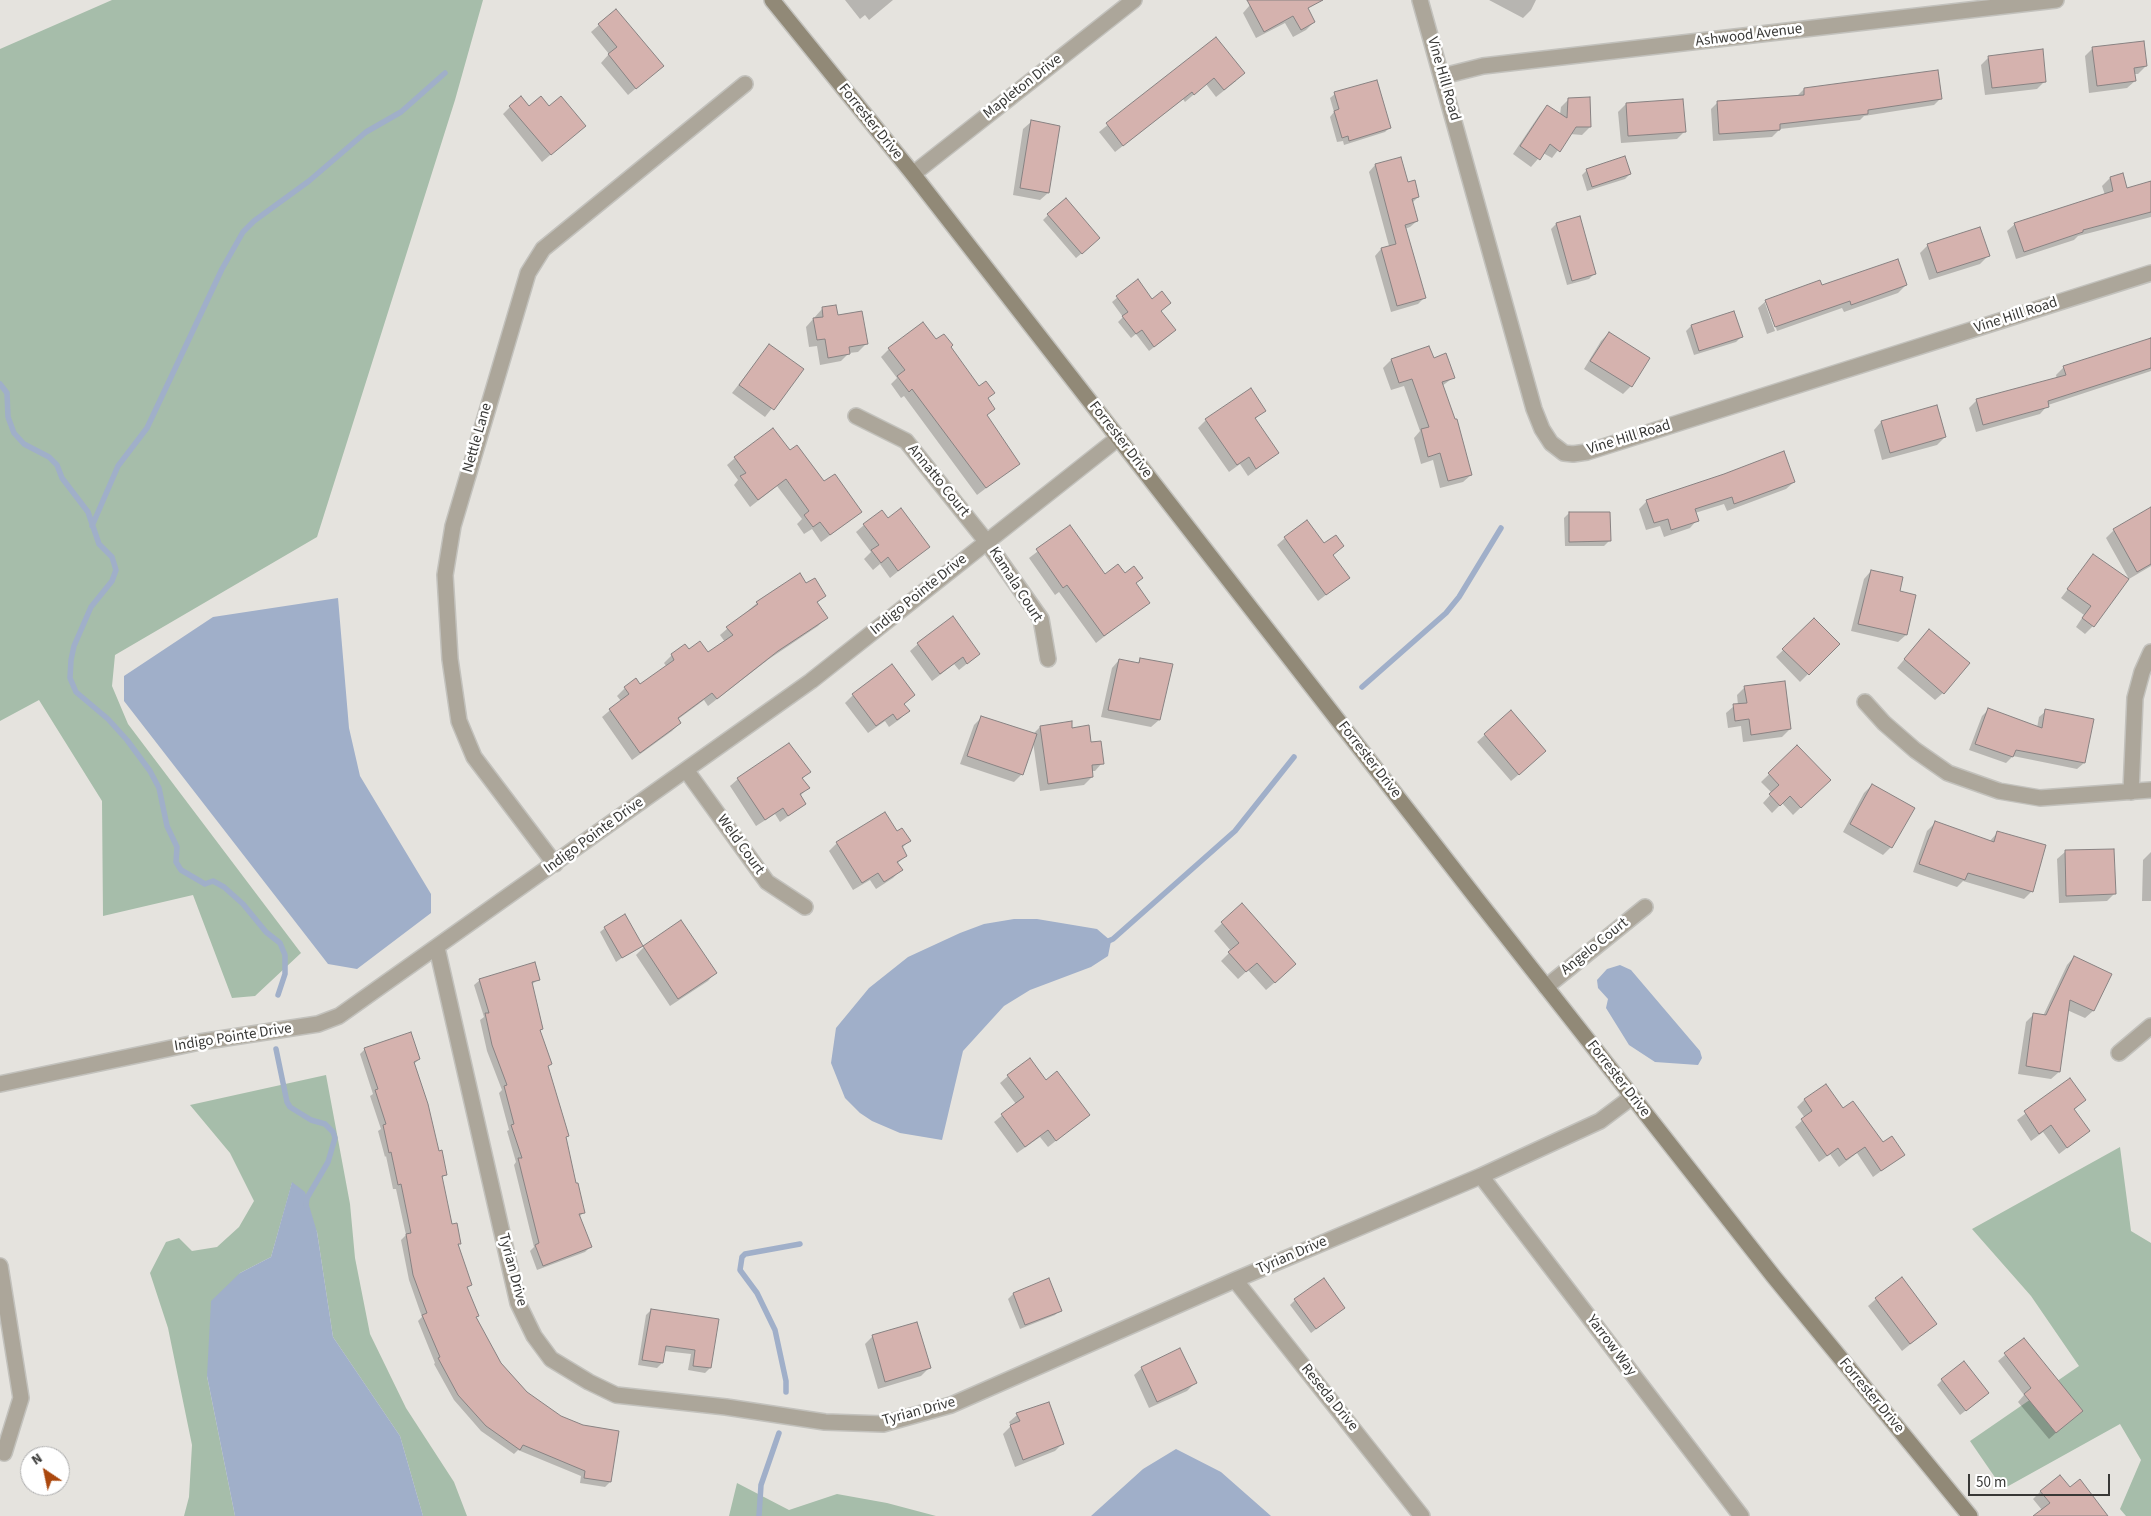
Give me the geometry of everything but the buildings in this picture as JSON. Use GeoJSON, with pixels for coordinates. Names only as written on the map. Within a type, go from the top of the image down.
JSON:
{"type":"FeatureCollection","features":[{"type":"Feature","properties":{"kind":"street","name":"Forrester Drive"},"geometry":{"type":"LineString","coordinates":[[772,0],[913,174],[1790,1298],[1970,1516]]}},
{"type":"Feature","properties":{"kind":"street","name":"Mapleton Drive"},"geometry":{"type":"LineString","coordinates":[[913,174],[1134,0]]}},
{"type":"Feature","properties":{"kind":"street","name":"Vine Hill Road"},"geometry":{"type":"LineString","coordinates":[[1420,0],[1534,409],[1551,443],[1564,453],[1587,452],[2151,273]]}},
{"type":"Feature","properties":{"kind":"street","name":"Ashwood Avenue"},"geometry":{"type":"LineString","coordinates":[[1442,76],[1483,66],[2056,0]]}},
{"type":"Feature","properties":{"kind":"street","name":"Nettle Lane"},"geometry":{"type":"LineString","coordinates":[[555,864],[474,757],[459,720],[450,659],[445,575],[452,526],[528,274],[543,249],[745,84]]}},
{"type":"Feature","properties":{"kind":"street","name":"Annatto Court"},"geometry":{"type":"LineString","coordinates":[[856,416],[906,441],[986,541]]}},
{"type":"Feature","properties":{"kind":"street","name":"Indigo Pointe Drive"},"geometry":{"type":"LineString","coordinates":[[0,1084],[200,1042],[318,1024],[339,1016],[811,681],[1118,438]]}},
{"type":"Feature","properties":{"kind":"street","name":"Kamala Court"},"geometry":{"type":"LineString","coordinates":[[986,541],[1041,619],[1048,659]]}},
{"type":"Feature","properties":{"kind":"street"},"geometry":{"type":"LineString","coordinates":[[2131,792],[2135,698],[2142,672],[2151,652]]}},
{"type":"Feature","properties":{"kind":"street"},"geometry":{"type":"LineString","coordinates":[[1865,702],[1884,723],[1915,750],[1948,773],[1999,791],[2040,798],[2151,790]]}},
{"type":"Feature","properties":{"kind":"street","name":"Weld Court"},"geometry":{"type":"LineString","coordinates":[[686,770],[767,882],[805,907]]}},
{"type":"Feature","properties":{"kind":"street","name":"Angelo Court"},"geometry":{"type":"LineString","coordinates":[[1546,987],[1645,907]]}},
{"type":"Feature","properties":{"kind":"street","name":"Tyrian Drive"},"geometry":{"type":"LineString","coordinates":[[437,948],[518,1303],[534,1336],[551,1359],[589,1382],[616,1395],[726,1407],[825,1422],[883,1424],[951,1405],[1235,1280],[1481,1176],[1600,1121],[1632,1097]]}},
{"type":"Feature","properties":{"kind":"street"},"geometry":{"type":"LineString","coordinates":[[2118,1053],[2151,1026]]}},
{"type":"Feature","properties":{"kind":"street","name":"Yarrow Way"},"geometry":{"type":"LineString","coordinates":[[1481,1176],[1741,1516]]}},
{"type":"Feature","properties":{"kind":"street"},"geometry":{"type":"LineString","coordinates":[[0,1266],[21,1398],[4,1453]]}},
{"type":"Feature","properties":{"kind":"street","name":"Reseda Drive"},"geometry":{"type":"LineString","coordinates":[[1235,1280],[1422,1516]]}},
{"type":"Feature","properties":{"kind":"green space"},"geometry":{"type":"Polygon","coordinates":[[[112,0],[483,0],[455,100],[317,537],[115,655],[112,686],[128,724],[301,953],[255,996],[232,998],[193,895],[103,916],[102,801],[39,700],[0,721],[0,49],[112,0]]]}},
{"type":"Feature","properties":{"kind":"green space"},"geometry":{"type":"Polygon","coordinates":[[[326,1075],[350,1204],[355,1258],[370,1334],[406,1408],[454,1482],[467,1516],[423,1516],[400,1436],[333,1337],[317,1232],[292,1183],[271,1257],[240,1273],[207,1376],[235,1516],[184,1516],[189,1497],[192,1445],[168,1328],[150,1273],[166,1242],[179,1238],[192,1251],[217,1247],[239,1227],[254,1201],[230,1153],[190,1105],[326,1075]]]}},
{"type":"Feature","properties":{"kind":"green space"},"geometry":{"type":"Polygon","coordinates":[[[2120,1147],[2131,1231],[2151,1243],[2151,1516],[2126,1516],[2120,1509],[2141,1460],[2120,1424],[2003,1489],[1970,1441],[2079,1366],[2031,1296],[1972,1229],[2120,1147]]]}},
{"type":"Feature","properties":{"kind":"green space"},"geometry":{"type":"Polygon","coordinates":[[[737,1483],[789,1510],[837,1494],[887,1503],[936,1516],[729,1516],[737,1483]]]}},
{"type":"Feature","properties":{"kind":"water"},"geometry":{"type":"Polygon","coordinates":[[[338,598],[349,728],[360,776],[431,894],[431,913],[357,969],[328,964],[124,701],[124,676],[213,617],[338,598]]]}},
{"type":"Feature","properties":{"kind":"water"},"geometry":{"type":"Polygon","coordinates":[[[1014,919],[1037,919],[1097,929],[1111,941],[1108,956],[1091,967],[1030,990],[1004,1006],[963,1051],[942,1140],[900,1133],[872,1121],[860,1113],[845,1098],[831,1063],[836,1028],[869,988],[908,957],[984,924],[1014,919]]]}},
{"type":"Feature","properties":{"kind":"water"},"geometry":{"type":"Polygon","coordinates":[[[1620,965],[1631,970],[1700,1051],[1702,1058],[1698,1065],[1655,1062],[1629,1045],[1606,1008],[1608,999],[1598,988],[1597,980],[1607,969],[1620,965]]]}},
{"type":"Feature","properties":{"kind":"water"},"geometry":{"type":"Polygon","coordinates":[[[292,1182],[305,1192],[317,1232],[333,1337],[400,1436],[423,1516],[235,1516],[207,1376],[211,1301],[240,1273],[271,1257],[292,1182]]]}},
{"type":"Feature","properties":{"kind":"water"},"geometry":{"type":"Polygon","coordinates":[[[1176,1449],[1221,1472],[1271,1516],[1091,1516],[1143,1469],[1176,1449]]]}},
{"type":"Feature","properties":{"kind":"waterway"},"geometry":{"type":"LineString","coordinates":[[92,526],[118,466],[147,428],[222,269],[243,232],[254,221],[309,181],[366,132],[401,112],[445,73]]}},
{"type":"Feature","properties":{"kind":"waterway"},"geometry":{"type":"LineString","coordinates":[[0,384],[7,393],[8,417],[14,433],[24,444],[49,457],[57,465],[62,478],[88,512],[99,544],[112,557],[116,570],[112,581],[91,607],[74,646],[70,678],[76,692],[108,719],[127,740],[150,771],[159,788],[167,826],[177,847],[176,862],[181,870],[205,884],[213,881],[224,887],[243,904],[266,932],[280,943],[285,955],[285,974],[278,995]]}},
{"type":"Feature","properties":{"kind":"waterway"},"geometry":{"type":"LineString","coordinates":[[1362,687],[1446,613],[1459,597],[1501,528]]}},
{"type":"Feature","properties":{"kind":"waterway"},"geometry":{"type":"LineString","coordinates":[[1104,943],[1113,939],[1235,831],[1294,757]]}},
{"type":"Feature","properties":{"kind":"waterway"},"geometry":{"type":"LineString","coordinates":[[276,1049],[287,1102],[290,1107],[311,1120],[325,1124],[333,1132],[335,1138],[328,1162],[307,1198],[306,1205]]}},
{"type":"Feature","properties":{"kind":"waterway"},"geometry":{"type":"LineString","coordinates":[[786,1392],[786,1381],[775,1330],[757,1293],[740,1270],[742,1257],[745,1254],[800,1244]]}},
{"type":"Feature","properties":{"kind":"waterway"},"geometry":{"type":"LineString","coordinates":[[759,1516],[761,1485],[779,1433]]}}]}
